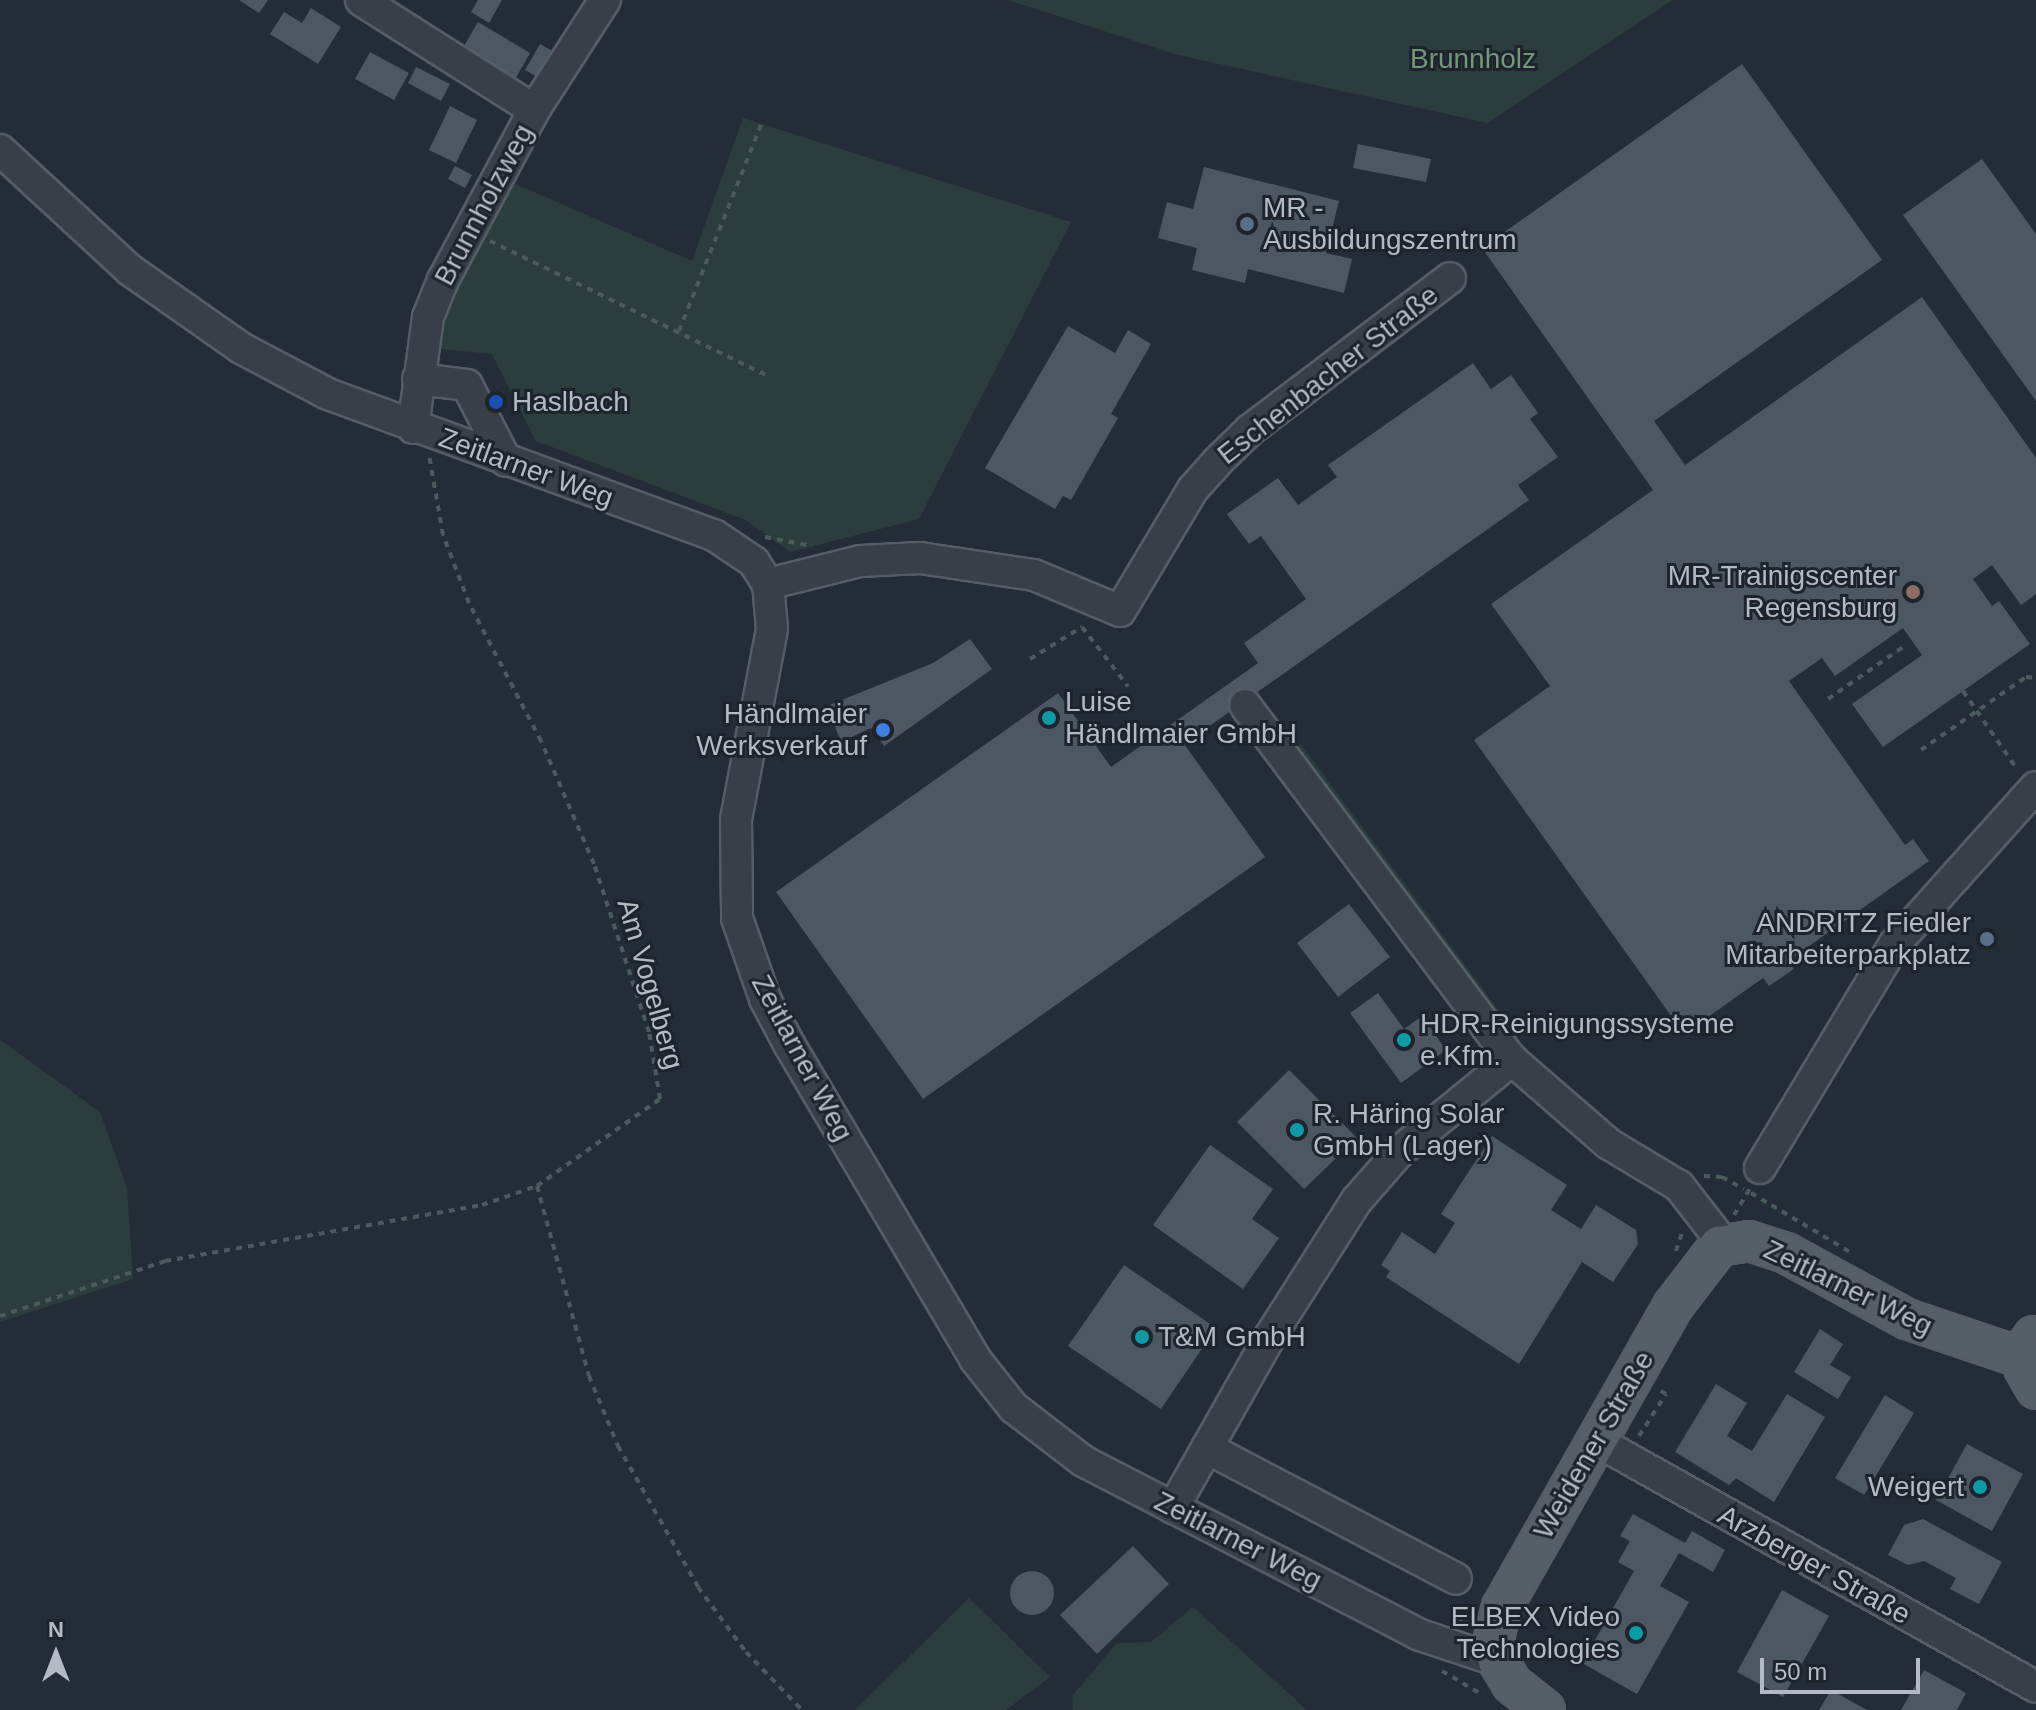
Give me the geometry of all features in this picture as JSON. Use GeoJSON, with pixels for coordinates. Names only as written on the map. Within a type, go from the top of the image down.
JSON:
{"type":"FeatureCollection","features":[{"type":"Feature","properties":{"kind":"main road","name":"Weidener Straße"},"geometry":{"type":"LineString","coordinates":[[1498,1661],[1494,1638],[1502,1607],[1673,1306],[1707,1255],[1723,1241]]}},
{"type":"Feature","properties":{"kind":"main road","name":"Zeitlarner Weg"},"geometry":{"type":"LineString","coordinates":[[1723,1241],[1749,1241],[1786,1253],[1907,1319],[2032,1360]]}},
{"type":"Feature","properties":{"kind":"main road"},"geometry":{"type":"LineString","coordinates":[[1498,1661],[1512,1684],[1545,1710]]}},
{"type":"Feature","properties":{"kind":"street"},"geometry":{"type":"LineString","coordinates":[[361,0],[534,110]]}},
{"type":"Feature","properties":{"kind":"street","name":"Brunnholzweg"},"geometry":{"type":"LineString","coordinates":[[421,440],[418,379],[428,317],[534,110],[605,0]]}},
{"type":"Feature","properties":{"kind":"street","name":"Zeitlarner Weg"},"geometry":{"type":"LineString","coordinates":[[0,150],[73,223],[219,333],[328,394],[421,440],[506,461],[714,535],[754,562],[768,584],[772,629],[740,785],[733,849],[737,918],[765,999],[992,1383],[1046,1437],[1173,1508],[1420,1635],[1498,1661]]}},
{"type":"Feature","properties":{"kind":"street","name":"Eschenbacher Straße"},"geometry":{"type":"LineString","coordinates":[[768,584],[860,561],[920,558],[1034,575],[1120,611],[1193,489],[1217,462],[1373,344],[1450,278]]}},
{"type":"Feature","properties":{"kind":"street"},"geometry":{"type":"LineString","coordinates":[[418,379],[467,385],[506,461]]}},
{"type":"Feature","properties":{"kind":"street"},"geometry":{"type":"LineString","coordinates":[[1245,705],[1512,1060],[1609,1144],[1679,1186],[1723,1241]]}},
{"type":"Feature","properties":{"kind":"street"},"geometry":{"type":"LineString","coordinates":[[1754,1180],[1894,945],[2034,789]]}},
{"type":"Feature","properties":{"kind":"street"},"geometry":{"type":"LineString","coordinates":[[1173,1508],[1326,1242],[1357,1200],[1399,1152],[1512,1060]]}},
{"type":"Feature","properties":{"kind":"street","name":"Arzberger Straße"},"geometry":{"type":"LineString","coordinates":[[1595,1440],[2036,1687]]}},
{"type":"Feature","properties":{"kind":"street"},"geometry":{"type":"LineString","coordinates":[[1207,1448],[1456,1579]]}},
{"type":"Feature","properties":{"kind":"path"},"geometry":{"type":"LineString","coordinates":[[679,331],[761,125]]}},
{"type":"Feature","properties":{"kind":"path"},"geometry":{"type":"LineString","coordinates":[[470,231],[768,376]]}},
{"type":"Feature","properties":{"kind":"path"},"geometry":{"type":"LineString","coordinates":[[421,440],[444,457]]}},
{"type":"Feature","properties":{"kind":"path","name":"Am Vogelberg"},"geometry":{"type":"LineString","coordinates":[[0,1316],[165,1261],[427,1218],[537,1186],[660,1099],[649,1032],[594,864],[541,741],[469,603],[443,535],[421,440]]}},
{"type":"Feature","properties":{"kind":"path"},"geometry":{"type":"LineString","coordinates":[[755,534],[819,546]]}},
{"type":"Feature","properties":{"kind":"path"},"geometry":{"type":"LineString","coordinates":[[1030,659],[1082,627],[1128,686]]}},
{"type":"Feature","properties":{"kind":"path"},"geometry":{"type":"LineString","coordinates":[[1828,699],[1903,647]]}},
{"type":"Feature","properties":{"kind":"path"},"geometry":{"type":"LineString","coordinates":[[1921,750],[2026,677],[2036,678]]}},
{"type":"Feature","properties":{"kind":"path"},"geometry":{"type":"LineString","coordinates":[[1963,691],[2034,789]]}},
{"type":"Feature","properties":{"kind":"path"},"geometry":{"type":"LineString","coordinates":[[1692,1172],[1754,1180],[1858,1256]]}},
{"type":"Feature","properties":{"kind":"path"},"geometry":{"type":"LineString","coordinates":[[1723,1241],[1754,1180]]}},
{"type":"Feature","properties":{"kind":"path"},"geometry":{"type":"LineString","coordinates":[[537,1186],[589,1376],[618,1446],[698,1587],[746,1652],[802,1710]]}},
{"type":"Feature","properties":{"kind":"path"},"geometry":{"type":"LineString","coordinates":[[1433,1666],[1486,1697]]}},
{"type":"Feature","properties":{"kind":"green space","name":"Brunnholz"},"geometry":{"type":"Polygon","coordinates":[[[1008,0],[1673,0],[1488,123],[1178,55],[1008,0]]]}},
{"type":"Feature","properties":{"kind":"green space"},"geometry":{"type":"Polygon","coordinates":[[[743,118],[1071,222],[919,519],[790,552],[746,520],[536,441],[492,354],[441,349],[446,305],[511,182],[692,261],[743,118]]]}},
{"type":"Feature","properties":{"kind":"green space"},"geometry":{"type":"Polygon","coordinates":[[[1300,743],[1503,1016],[1494,1014],[1299,751],[1300,743]]]}},
{"type":"Feature","properties":{"kind":"green space"},"geometry":{"type":"Polygon","coordinates":[[[0,1040],[100,1112],[127,1188],[133,1279],[0,1322],[0,1040]]]}},
{"type":"Feature","properties":{"kind":"green space"},"geometry":{"type":"Polygon","coordinates":[[[969,1598],[1050,1677],[1006,1710],[855,1710],[969,1598]]]}},
{"type":"Feature","properties":{"kind":"green space"},"geometry":{"type":"Polygon","coordinates":[[[1193,1607],[1307,1710],[1073,1710],[1072,1696],[1117,1643],[1151,1642],[1193,1607]]]}},
{"type":"Feature","properties":{"kind":"building"},"geometry":{"type":"Polygon","coordinates":[[[239,0],[268,0],[259,13],[239,0]]]}},
{"type":"Feature","properties":{"kind":"building"},"geometry":{"type":"Polygon","coordinates":[[[478,0],[502,0],[489,23],[471,12],[478,0]]]}},
{"type":"Feature","properties":{"kind":"building"},"geometry":{"type":"Polygon","coordinates":[[[311,8],[341,27],[318,64],[270,34],[284,12],[302,23],[311,8]]]}},
{"type":"Feature","properties":{"kind":"building"},"geometry":{"type":"Polygon","coordinates":[[[478,22],[530,53],[514,81],[461,51],[478,22]]]}},
{"type":"Feature","properties":{"kind":"building"},"geometry":{"type":"Polygon","coordinates":[[[540,44],[556,53],[541,79],[525,70],[540,44]]]}},
{"type":"Feature","properties":{"kind":"building"},"geometry":{"type":"Polygon","coordinates":[[[370,52],[409,73],[394,100],[355,79],[370,52]]]}},
{"type":"Feature","properties":{"kind":"building"},"geometry":{"type":"Polygon","coordinates":[[[1742,64],[1882,260],[1654,421],[1685,465],[1922,297],[2036,458],[2036,594],[2021,605],[1992,565],[1973,579],[1992,606],[1999,601],[2030,644],[1883,747],[1852,704],[1922,655],[1903,628],[1835,676],[1822,658],[1789,681],[1905,845],[1913,839],[1929,861],[1788,961],[1794,969],[1769,986],[1763,978],[1684,1034],[1474,740],[1550,686],[1491,604],[1653,490],[1482,248],[1742,64]]]}},
{"type":"Feature","properties":{"kind":"building"},"geometry":{"type":"Polygon","coordinates":[[[416,67],[450,84],[441,101],[408,83],[416,67]]]}},
{"type":"Feature","properties":{"kind":"building"},"geometry":{"type":"Polygon","coordinates":[[[450,106],[477,120],[456,163],[429,150],[450,106]]]}},
{"type":"Feature","properties":{"kind":"building"},"geometry":{"type":"Polygon","coordinates":[[[1358,144],[1431,159],[1426,182],[1353,168],[1358,144]]]}},
{"type":"Feature","properties":{"kind":"building"},"geometry":{"type":"Polygon","coordinates":[[[1982,159],[2036,234],[2036,401],[1903,215],[1982,159]]]}},
{"type":"Feature","properties":{"kind":"building"},"geometry":{"type":"Polygon","coordinates":[[[455,166],[472,175],[465,188],[448,179],[455,166]]]}},
{"type":"Feature","properties":{"kind":"building","name":"MR - Ausbildungszentrum"},"geometry":{"type":"Polygon","coordinates":[[[1204,167],[1339,201],[1326,253],[1352,259],[1344,293],[1248,269],[1245,283],[1192,270],[1197,248],[1158,238],[1167,202],[1193,209],[1204,167]]]}},
{"type":"Feature","properties":{"kind":"building"},"geometry":{"type":"Polygon","coordinates":[[[1068,326],[1115,353],[1128,330],[1151,344],[1111,414],[1118,418],[1071,500],[1063,496],[1055,509],[985,468],[1068,326]]]}},
{"type":"Feature","properties":{"kind":"building","name":"Luise Händlmaier GmbH"},"geometry":{"type":"Polygon","coordinates":[[[1473,363],[1491,389],[1511,375],[1538,413],[1530,419],[1558,457],[1518,485],[1529,500],[1184,744],[1265,857],[923,1099],[776,892],[1058,693],[1111,767],[1258,663],[1244,643],[1306,599],[1261,536],[1249,544],[1227,514],[1278,478],[1298,505],[1337,477],[1328,465],[1473,363]]]}},
{"type":"Feature","properties":{"kind":"building"},"geometry":{"type":"Polygon","coordinates":[[[970,639],[992,669],[884,746],[871,728],[841,742],[827,706],[933,663],[970,639]]]}},
{"type":"Feature","properties":{"kind":"building"},"geometry":{"type":"Polygon","coordinates":[[[1349,904],[1390,957],[1338,997],[1297,943],[1349,904]]]}},
{"type":"Feature","properties":{"kind":"building","name":"HDR-Reinigungssysteme e.Kfm."},"geometry":{"type":"Polygon","coordinates":[[[1378,993],[1404,1029],[1422,1016],[1446,1050],[1401,1083],[1350,1013],[1378,993]]]}},
{"type":"Feature","properties":{"kind":"building","name":"R. Häring Solar GmbH (Lager)"},"geometry":{"type":"Polygon","coordinates":[[[1289,1070],[1357,1138],[1304,1189],[1237,1122],[1289,1070]]]}},
{"type":"Feature","properties":{"kind":"building"},"geometry":{"type":"Polygon","coordinates":[[[1492,1136],[1567,1185],[1551,1210],[1581,1229],[1596,1205],[1636,1230],[1638,1244],[1613,1282],[1582,1262],[1519,1364],[1386,1277],[1390,1271],[1381,1265],[1402,1232],[1435,1254],[1455,1223],[1441,1214],[1492,1136]]]}},
{"type":"Feature","properties":{"kind":"building"},"geometry":{"type":"Polygon","coordinates":[[[1210,1145],[1273,1189],[1252,1219],[1279,1238],[1243,1289],[1153,1225],[1210,1145]]]}},
{"type":"Feature","properties":{"kind":"building","name":"T&M GmbH"},"geometry":{"type":"Polygon","coordinates":[[[1124,1265],[1216,1328],[1161,1409],[1068,1346],[1124,1265]]]}},
{"type":"Feature","properties":{"kind":"building"},"geometry":{"type":"Polygon","coordinates":[[[1820,1329],[1843,1344],[1830,1365],[1851,1377],[1838,1399],[1794,1372],[1820,1329]]]}},
{"type":"Feature","properties":{"kind":"building"},"geometry":{"type":"Polygon","coordinates":[[[1716,1384],[1747,1403],[1727,1436],[1752,1451],[1787,1394],[1825,1417],[1774,1502],[1736,1478],[1729,1485],[1675,1452],[1716,1384]]]}},
{"type":"Feature","properties":{"kind":"building"},"geometry":{"type":"Polygon","coordinates":[[[1885,1395],[1914,1413],[1864,1495],[1835,1478],[1885,1395]]]}},
{"type":"Feature","properties":{"kind":"building","name":"Weigert"},"geometry":{"type":"Polygon","coordinates":[[[1967,1444],[2023,1474],[1992,1531],[1936,1500],[1967,1444]]]}},
{"type":"Feature","properties":{"kind":"building","name":"ELBEX Video Technologies"},"geometry":{"type":"Polygon","coordinates":[[[1633,1514],[1685,1543],[1692,1531],[1725,1550],[1713,1572],[1679,1553],[1660,1586],[1689,1602],[1637,1694],[1582,1663],[1634,1571],[1618,1562],[1630,1541],[1620,1536],[1633,1514]]]}},
{"type":"Feature","properties":{"kind":"building"},"geometry":{"type":"Polygon","coordinates":[[[1923,1519],[2002,1562],[1979,1604],[1950,1589],[1956,1578],[1924,1561],[1908,1565],[1888,1555],[1904,1525],[1923,1519]]]}},
{"type":"Feature","properties":{"kind":"building"},"geometry":{"type":"Polygon","coordinates":[[[1133,1546],[1169,1584],[1097,1654],[1060,1615],[1133,1546]]]}},
{"type":"Feature","properties":{"kind":"building"},"geometry":{"type":"Polygon","coordinates":[[[1032,1571],[1048,1577],[1054,1593],[1048,1609],[1032,1615],[1016,1609],[1010,1593],[1016,1577],[1032,1571]]]}},
{"type":"Feature","properties":{"kind":"building"},"geometry":{"type":"Polygon","coordinates":[[[1782,1590],[1829,1616],[1783,1697],[1737,1672],[1782,1590]]]}},
{"type":"Feature","properties":{"kind":"building"},"geometry":{"type":"Polygon","coordinates":[[[1924,1670],[1966,1693],[1957,1710],[1901,1710],[1924,1670]]]}},
{"type":"Feature","properties":{"kind":"building"},"geometry":{"type":"Polygon","coordinates":[[[1831,1690],[1867,1710],[1819,1710],[1831,1690]]]}},
{"type":"Feature","properties":{"kind":"place","name":"MR - Ausbildungszentrum"},"geometry":{"type":"Point","coordinates":[1247,224]}},
{"type":"Feature","properties":{"kind":"place","name":"Haslbach"},"geometry":{"type":"Point","coordinates":[496,402]}},
{"type":"Feature","properties":{"kind":"place","name":"MR-Trainigscenter Regensburg"},"geometry":{"type":"Point","coordinates":[1913,592]}},
{"type":"Feature","properties":{"kind":"place","name":"Luise Händlmaier GmbH"},"geometry":{"type":"Point","coordinates":[1049,718]}},
{"type":"Feature","properties":{"kind":"place","name":"Händlmaier Werksverkauf"},"geometry":{"type":"Point","coordinates":[883,730]}},
{"type":"Feature","properties":{"kind":"place","name":"ANDRITZ Fiedler Mitarbeiterparkplatz"},"geometry":{"type":"Point","coordinates":[1987,939]}},
{"type":"Feature","properties":{"kind":"place","name":"HDR-Reinigungssysteme e.Kfm."},"geometry":{"type":"Point","coordinates":[1404,1040]}},
{"type":"Feature","properties":{"kind":"place","name":"R. Häring Solar GmbH (Lager)"},"geometry":{"type":"Point","coordinates":[1297,1130]}},
{"type":"Feature","properties":{"kind":"place","name":"T&M GmbH"},"geometry":{"type":"Point","coordinates":[1142,1337]}},
{"type":"Feature","properties":{"kind":"place","name":"Weigert"},"geometry":{"type":"Point","coordinates":[1980,1487]}},
{"type":"Feature","properties":{"kind":"place","name":"ELBEX Video Technologies"},"geometry":{"type":"Point","coordinates":[1636,1633]}}]}
